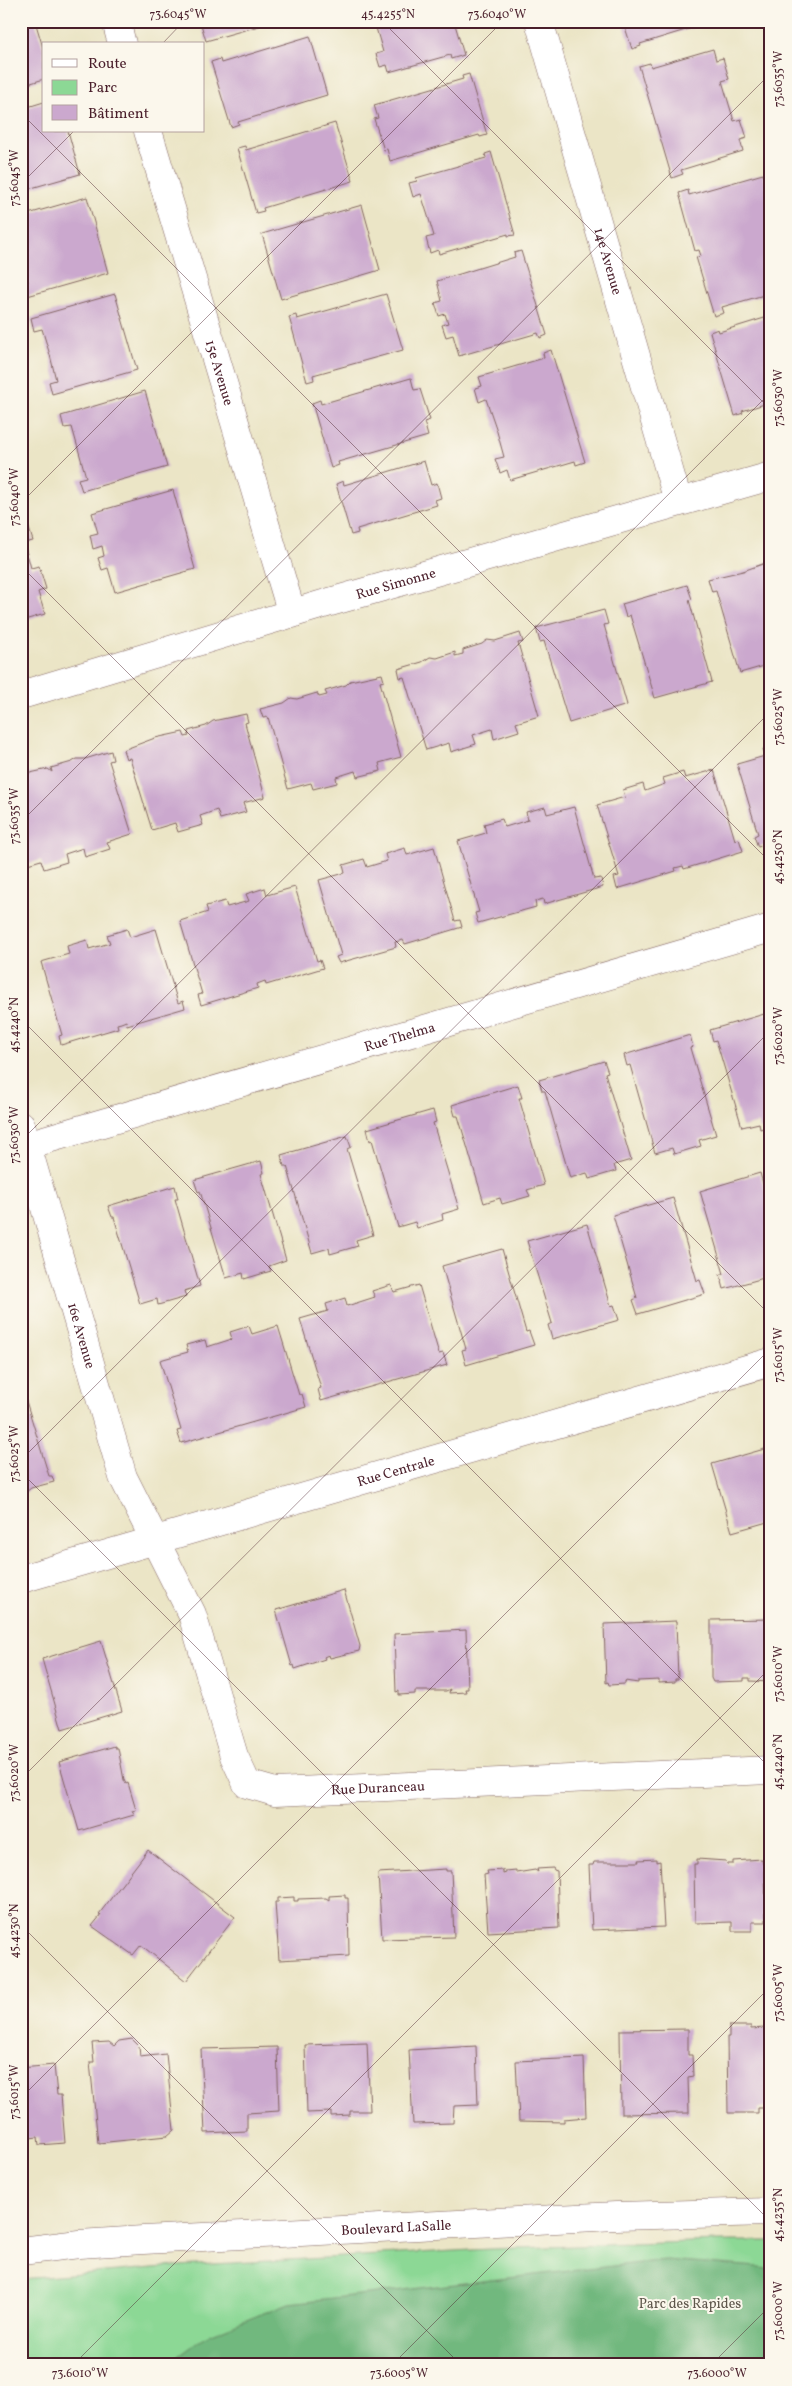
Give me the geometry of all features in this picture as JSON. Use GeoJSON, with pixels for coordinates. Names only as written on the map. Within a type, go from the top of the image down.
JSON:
{"type":"FeatureCollection","features":[{"type":"Feature","properties":{"kind":"street"},"geometry":{"type":"LineString","coordinates":[[116,21],[121,42]]}},
{"type":"Feature","properties":{"kind":"street","name":"14e Avenue"},"geometry":{"type":"LineString","coordinates":[[539,21],[678,501]]}},
{"type":"Feature","properties":{"kind":"street","name":"15e Avenue"},"geometry":{"type":"LineString","coordinates":[[148,132],[292,614]]}},
{"type":"Feature","properties":{"kind":"street","name":"Rue Simonne"},"geometry":{"type":"LineString","coordinates":[[21,695],[678,501],[771,476]]}},
{"type":"Feature","properties":{"kind":"street","name":"Rue Thelma"},"geometry":{"type":"LineString","coordinates":[[24,1135],[771,928]]}},
{"type":"Feature","properties":{"kind":"street","name":"16e Avenue"},"geometry":{"type":"LineString","coordinates":[[24,1135],[124,1476],[154,1541]]}},
{"type":"Feature","properties":{"kind":"street","name":"Rue Centrale"},"geometry":{"type":"LineString","coordinates":[[21,1579],[771,1362]]}},
{"type":"Feature","properties":{"kind":"street","name":"Rue Duranceau"},"geometry":{"type":"LineString","coordinates":[[154,1541],[192,1614],[234,1756],[247,1784],[274,1792],[771,1770]]}},
{"type":"Feature","properties":{"kind":"street","name":"Boulevard LaSalle"},"geometry":{"type":"LineString","coordinates":[[21,2251],[79,2244],[162,2239],[616,2216],[771,2212]]}},
{"type":"Feature","properties":{"kind":"green space","name":"Parc des Rapides"},"geometry":{"type":"Polygon","coordinates":[[[718,2241],[771,2241],[771,2365],[21,2365],[21,2279],[177,2266],[490,2249],[718,2241]]]}},
{"type":"Feature","properties":{"kind":"green space"},"geometry":{"type":"Polygon","coordinates":[[[666,2260],[771,2268],[771,2365],[167,2365],[206,2336],[289,2303],[666,2260]]]}},
{"type":"Feature","properties":{"kind":"building"},"geometry":{"type":"Polygon","coordinates":[[[21,21],[35,21],[42,44],[42,80],[21,86],[21,21]]]}},
{"type":"Feature","properties":{"kind":"building"},"geometry":{"type":"Polygon","coordinates":[[[200,21],[273,21],[273,22],[206,41],[200,21]]]}},
{"type":"Feature","properties":{"kind":"building"},"geometry":{"type":"Polygon","coordinates":[[[374,21],[454,21],[464,55],[451,59],[450,55],[389,72],[387,65],[380,67],[376,54],[383,52],[374,21]]]}},
{"type":"Feature","properties":{"kind":"building"},"geometry":{"type":"Polygon","coordinates":[[[623,21],[704,21],[705,24],[640,44],[641,46],[632,49],[623,21]]]}},
{"type":"Feature","properties":{"kind":"building"},"geometry":{"type":"Polygon","coordinates":[[[310,36],[327,95],[238,122],[239,124],[231,127],[211,62],[220,59],[221,63],[310,36]]]}},
{"type":"Feature","properties":{"kind":"building"},"geometry":{"type":"Polygon","coordinates":[[[713,49],[716,60],[723,58],[729,79],[722,81],[734,121],[741,119],[747,138],[740,140],[743,151],[681,170],[683,174],[672,178],[639,66],[650,63],[651,67],[713,49]]]}},
{"type":"Feature","properties":{"kind":"building"},"geometry":{"type":"Polygon","coordinates":[[[469,74],[487,135],[480,137],[479,135],[390,161],[387,149],[384,150],[374,119],[378,118],[374,105],[463,79],[462,76],[469,74]]]}},
{"type":"Feature","properties":{"kind":"building"},"geometry":{"type":"Polygon","coordinates":[[[42,103],[42,132],[68,132],[80,174],[21,191],[21,109],[42,103]]]}},
{"type":"Feature","properties":{"kind":"building"},"geometry":{"type":"Polygon","coordinates":[[[335,123],[353,181],[263,208],[264,211],[256,213],[237,148],[245,146],[246,150],[335,123]]]}},
{"type":"Feature","properties":{"kind":"building"},"geometry":{"type":"Polygon","coordinates":[[[491,152],[515,235],[508,236],[508,234],[439,254],[438,250],[430,253],[426,238],[434,236],[421,194],[413,197],[409,183],[417,181],[416,178],[486,158],[485,154],[491,152]]]}},
{"type":"Feature","properties":{"kind":"building"},"geometry":{"type":"Polygon","coordinates":[[[763,174],[769,196],[771,196],[771,293],[722,307],[724,313],[714,316],[696,257],[701,256],[699,250],[695,251],[679,193],[688,190],[689,195],[763,174]]]}},
{"type":"Feature","properties":{"kind":"building"},"geometry":{"type":"Polygon","coordinates":[[[87,197],[108,273],[24,297],[21,285],[28,282],[21,260],[21,216],[87,197]]]}},
{"type":"Feature","properties":{"kind":"building"},"geometry":{"type":"Polygon","coordinates":[[[362,205],[380,270],[281,299],[262,234],[362,205]]]}},
{"type":"Feature","properties":{"kind":"building"},"geometry":{"type":"Polygon","coordinates":[[[521,251],[547,335],[540,338],[538,333],[459,356],[453,335],[446,337],[442,325],[448,323],[445,314],[439,316],[435,303],[442,301],[437,281],[515,257],[514,253],[521,251]]]}},
{"type":"Feature","properties":{"kind":"building"},"geometry":{"type":"Polygon","coordinates":[[[115,294],[137,370],[52,394],[49,382],[56,380],[50,355],[42,329],[34,331],[31,318],[115,294]]]}},
{"type":"Feature","properties":{"kind":"building"},"geometry":{"type":"Polygon","coordinates":[[[386,294],[403,350],[313,375],[314,380],[307,382],[289,317],[296,315],[297,319],[386,294]]]}},
{"type":"Feature","properties":{"kind":"building"},"geometry":{"type":"Polygon","coordinates":[[[771,316],[771,402],[742,411],[743,413],[735,416],[710,332],[718,329],[719,332],[771,316]]]}},
{"type":"Feature","properties":{"kind":"building"},"geometry":{"type":"Polygon","coordinates":[[[551,350],[585,462],[576,465],[575,461],[510,480],[507,470],[500,473],[495,459],[504,457],[496,428],[486,399],[479,402],[475,388],[482,386],[479,377],[544,358],[543,353],[551,350]]]}},
{"type":"Feature","properties":{"kind":"building"},"geometry":{"type":"Polygon","coordinates":[[[411,378],[414,390],[420,389],[430,420],[424,422],[428,436],[338,462],[339,465],[331,468],[312,403],[320,400],[321,404],[411,378]]]}},
{"type":"Feature","properties":{"kind":"building"},"geometry":{"type":"Polygon","coordinates":[[[145,391],[167,467],[82,491],[78,479],[86,477],[72,427],[64,428],[61,416],[145,391]]]}},
{"type":"Feature","properties":{"kind":"building"},"geometry":{"type":"Polygon","coordinates":[[[424,461],[431,485],[437,483],[441,498],[435,500],[437,505],[357,529],[358,533],[351,535],[336,484],[343,481],[344,485],[424,461]]]}},
{"type":"Feature","properties":{"kind":"building"},"geometry":{"type":"Polygon","coordinates":[[[173,490],[195,569],[115,592],[108,568],[102,570],[98,558],[104,556],[102,546],[93,549],[90,535],[98,533],[92,513],[173,490]]]}},
{"type":"Feature","properties":{"kind":"building"},"geometry":{"type":"Polygon","coordinates":[[[26,519],[33,541],[24,543],[31,568],[39,566],[46,589],[38,592],[45,614],[21,621],[21,520],[26,519]]]}},
{"type":"Feature","properties":{"kind":"building"},"geometry":{"type":"Polygon","coordinates":[[[771,561],[771,664],[740,673],[716,591],[712,592],[708,579],[743,571],[771,561]]]}},
{"type":"Feature","properties":{"kind":"building"},"geometry":{"type":"Polygon","coordinates":[[[687,585],[692,599],[689,600],[712,682],[655,698],[630,615],[626,617],[622,604],[687,585]]]}},
{"type":"Feature","properties":{"kind":"building"},"geometry":{"type":"Polygon","coordinates":[[[604,610],[608,624],[604,625],[627,705],[569,723],[544,641],[540,642],[536,628],[604,610]]]}},
{"type":"Feature","properties":{"kind":"building"},"geometry":{"type":"Polygon","coordinates":[[[520,633],[523,642],[518,643],[539,716],[516,723],[519,731],[494,739],[492,729],[473,735],[476,744],[451,752],[449,743],[426,750],[404,677],[400,678],[398,669],[422,662],[430,657],[437,658],[455,652],[455,656],[463,654],[463,650],[482,644],[487,640],[495,641],[520,633]]]}},
{"type":"Feature","properties":{"kind":"building"},"geometry":{"type":"Polygon","coordinates":[[[382,674],[384,681],[380,682],[401,757],[379,763],[381,771],[357,777],[355,771],[336,777],[337,783],[313,789],[311,783],[288,789],[268,717],[263,718],[260,709],[284,703],[291,698],[297,699],[317,693],[319,697],[327,695],[325,691],[346,685],[350,681],[382,674]]]}},
{"type":"Feature","properties":{"kind":"building"},"geometry":{"type":"Polygon","coordinates":[[[246,714],[248,722],[245,723],[265,797],[243,803],[246,812],[220,819],[217,810],[200,816],[203,825],[178,832],[175,823],[152,830],[130,758],[126,759],[123,750],[155,738],[183,732],[185,737],[189,736],[188,731],[206,726],[213,721],[246,714]]]}},
{"type":"Feature","properties":{"kind":"building"},"geometry":{"type":"Polygon","coordinates":[[[771,746],[771,843],[758,847],[754,836],[758,834],[737,764],[765,756],[763,749],[771,746]]]}},
{"type":"Feature","properties":{"kind":"building"},"geometry":{"type":"Polygon","coordinates":[[[111,751],[113,760],[109,761],[132,834],[107,842],[110,849],[85,857],[83,848],[65,854],[67,862],[44,869],[41,860],[21,866],[21,775],[48,769],[52,772],[51,768],[77,759],[85,759],[111,751]]]}},
{"type":"Feature","properties":{"kind":"building"},"geometry":{"type":"Polygon","coordinates":[[[714,770],[735,840],[739,839],[743,851],[684,869],[683,866],[675,868],[676,871],[617,889],[614,877],[619,876],[597,805],[625,797],[623,790],[643,784],[645,791],[665,784],[663,778],[683,772],[685,778],[714,770]]]}},
{"type":"Feature","properties":{"kind":"building"},"geometry":{"type":"Polygon","coordinates":[[[545,807],[547,814],[574,807],[594,879],[601,878],[603,887],[544,904],[543,899],[535,901],[536,907],[478,923],[475,913],[479,912],[458,841],[486,833],[484,824],[502,819],[505,827],[528,820],[526,812],[545,807]]]}},
{"type":"Feature","properties":{"kind":"building"},"geometry":{"type":"Polygon","coordinates":[[[434,847],[455,921],[460,920],[462,927],[405,944],[403,940],[395,942],[396,947],[339,963],[336,957],[341,955],[319,880],[345,873],[343,865],[364,859],[367,867],[387,861],[385,854],[405,848],[407,855],[434,847]]]}},
{"type":"Feature","properties":{"kind":"building"},"geometry":{"type":"Polygon","coordinates":[[[295,887],[317,961],[320,960],[323,968],[266,985],[265,981],[257,984],[258,988],[201,1005],[198,995],[202,994],[180,921],[208,912],[206,906],[225,901],[227,907],[249,901],[246,894],[265,888],[267,895],[295,887]]]}},
{"type":"Feature","properties":{"kind":"building"},"geometry":{"type":"Polygon","coordinates":[[[127,929],[130,937],[156,929],[178,1003],[183,1001],[185,1008],[127,1025],[126,1021],[117,1024],[118,1028],[61,1045],[59,1036],[62,1035],[41,962],[69,954],[67,946],[87,940],[89,949],[110,943],[107,935],[127,929]]]}},
{"type":"Feature","properties":{"kind":"building"},"geometry":{"type":"Polygon","coordinates":[[[771,1012],[771,1126],[760,1129],[759,1123],[742,1127],[716,1040],[713,1041],[710,1030],[771,1012]]]}},
{"type":"Feature","properties":{"kind":"building"},"geometry":{"type":"Polygon","coordinates":[[[690,1035],[693,1047],[690,1048],[716,1135],[699,1140],[701,1146],[674,1154],[672,1148],[655,1153],[630,1065],[627,1066],[624,1055],[690,1035]]]}},
{"type":"Feature","properties":{"kind":"building"},"geometry":{"type":"Polygon","coordinates":[[[604,1061],[608,1072],[605,1073],[631,1160],[614,1165],[616,1171],[589,1179],[587,1173],[570,1178],[545,1091],[542,1091],[539,1080],[604,1061]]]}},
{"type":"Feature","properties":{"kind":"building"},"geometry":{"type":"Polygon","coordinates":[[[518,1085],[522,1098],[519,1098],[544,1185],[527,1190],[530,1196],[502,1204],[500,1198],[484,1203],[458,1116],[455,1116],[452,1105],[518,1085]]]}},
{"type":"Feature","properties":{"kind":"building"},"geometry":{"type":"Polygon","coordinates":[[[433,1110],[436,1122],[433,1123],[459,1209],[442,1214],[443,1220],[417,1228],[415,1222],[398,1227],[367,1129],[433,1110]]]}},
{"type":"Feature","properties":{"kind":"building"},"geometry":{"type":"Polygon","coordinates":[[[347,1136],[351,1147],[347,1149],[373,1235],[356,1240],[358,1246],[330,1254],[329,1248],[312,1253],[287,1166],[284,1166],[281,1155],[347,1136]]]}},
{"type":"Feature","properties":{"kind":"building"},"geometry":{"type":"Polygon","coordinates":[[[261,1161],[264,1173],[261,1174],[286,1260],[269,1266],[271,1271],[244,1279],[243,1273],[226,1278],[200,1191],[198,1192],[194,1180],[261,1161]]]}},
{"type":"Feature","properties":{"kind":"building"},"geometry":{"type":"Polygon","coordinates":[[[760,1173],[771,1212],[771,1276],[724,1289],[720,1274],[724,1274],[700,1191],[760,1173]]]}},
{"type":"Feature","properties":{"kind":"building"},"geometry":{"type":"Polygon","coordinates":[[[175,1186],[178,1199],[175,1199],[200,1286],[184,1291],[186,1297],[158,1305],[157,1299],[140,1304],[114,1217],[112,1217],[108,1206],[175,1186]]]}},
{"type":"Feature","properties":{"kind":"building"},"geometry":{"type":"Polygon","coordinates":[[[673,1198],[697,1281],[700,1280],[705,1294],[638,1314],[633,1300],[637,1298],[613,1215],[673,1198]]]}},
{"type":"Feature","properties":{"kind":"building"},"geometry":{"type":"Polygon","coordinates":[[[587,1224],[611,1306],[614,1305],[619,1320],[552,1339],[548,1325],[552,1323],[527,1241],[587,1224]]]}},
{"type":"Feature","properties":{"kind":"building"},"geometry":{"type":"Polygon","coordinates":[[[502,1249],[526,1332],[529,1331],[534,1345],[466,1365],[462,1350],[466,1349],[442,1266],[502,1249]]]}},
{"type":"Feature","properties":{"kind":"building"},"geometry":{"type":"Polygon","coordinates":[[[391,1285],[394,1292],[419,1285],[439,1354],[443,1353],[447,1365],[321,1401],[318,1389],[321,1388],[300,1319],[328,1311],[326,1304],[345,1298],[347,1306],[375,1297],[372,1291],[391,1285]]]}},
{"type":"Feature","properties":{"kind":"building"},"geometry":{"type":"Polygon","coordinates":[[[249,1326],[252,1334],[278,1326],[299,1395],[302,1394],[306,1407],[181,1443],[177,1431],[181,1430],[160,1360],[188,1352],[186,1345],[205,1340],[207,1347],[232,1339],[230,1332],[249,1326]]]}},
{"type":"Feature","properties":{"kind":"building"},"geometry":{"type":"Polygon","coordinates":[[[26,1401],[49,1476],[52,1476],[54,1482],[31,1488],[21,1496],[21,1402],[26,1401]]]}},
{"type":"Feature","properties":{"kind":"building"},"geometry":{"type":"Polygon","coordinates":[[[768,1448],[771,1449],[771,1521],[732,1532],[712,1464],[768,1448]]]}},
{"type":"Feature","properties":{"kind":"building"},"geometry":{"type":"Polygon","coordinates":[[[344,1590],[360,1646],[359,1651],[330,1658],[329,1655],[324,1657],[325,1659],[295,1669],[294,1665],[292,1666],[276,1610],[344,1590]]]}},
{"type":"Feature","properties":{"kind":"building"},"geometry":{"type":"Polygon","coordinates":[[[771,1619],[771,1682],[750,1681],[750,1678],[744,1678],[744,1681],[713,1682],[711,1678],[711,1620],[771,1619]]]}},
{"type":"Feature","properties":{"kind":"building"},"geometry":{"type":"Polygon","coordinates":[[[676,1621],[678,1679],[675,1679],[675,1682],[659,1683],[659,1680],[638,1681],[638,1683],[625,1681],[625,1684],[609,1685],[608,1682],[606,1683],[604,1624],[676,1621]]]}},
{"type":"Feature","properties":{"kind":"building"},"geometry":{"type":"Polygon","coordinates":[[[466,1630],[468,1689],[465,1689],[466,1692],[449,1693],[450,1689],[446,1691],[415,1691],[415,1694],[399,1695],[399,1691],[396,1692],[394,1634],[466,1630]]]}},
{"type":"Feature","properties":{"kind":"building"},"geometry":{"type":"Polygon","coordinates":[[[101,1641],[122,1711],[62,1729],[42,1659],[101,1641]]]}},
{"type":"Feature","properties":{"kind":"building"},"geometry":{"type":"Polygon","coordinates":[[[115,1746],[115,1748],[118,1748],[124,1780],[126,1784],[128,1783],[136,1810],[132,1811],[134,1815],[79,1831],[59,1762],[115,1746]]]}},
{"type":"Feature","properties":{"kind":"building"},"geometry":{"type":"Polygon","coordinates":[[[148,1850],[235,1917],[186,1981],[141,1945],[133,1955],[92,1926],[148,1850]]]}},
{"type":"Feature","properties":{"kind":"building"},"geometry":{"type":"Polygon","coordinates":[[[656,1859],[656,1862],[660,1861],[664,1927],[592,1930],[589,1865],[593,1865],[594,1862],[639,1862],[638,1860],[656,1859]]]}},
{"type":"Feature","properties":{"kind":"building"},"geometry":{"type":"Polygon","coordinates":[[[697,1859],[726,1861],[727,1864],[733,1864],[733,1861],[762,1859],[763,1864],[765,1863],[766,1922],[752,1922],[752,1931],[732,1931],[732,1922],[695,1923],[694,1864],[697,1864],[697,1859]]]}},
{"type":"Feature","properties":{"kind":"building"},"geometry":{"type":"Polygon","coordinates":[[[553,1868],[557,1871],[559,1928],[488,1932],[484,1875],[488,1874],[487,1871],[503,1870],[503,1874],[506,1871],[516,1870],[516,1873],[535,1870],[538,1872],[537,1869],[553,1868]]]}},
{"type":"Feature","properties":{"kind":"building"},"geometry":{"type":"Polygon","coordinates":[[[446,1869],[446,1871],[451,1871],[454,1937],[382,1939],[378,1873],[446,1869]]]}},
{"type":"Feature","properties":{"kind":"building"},"geometry":{"type":"Polygon","coordinates":[[[345,1895],[345,1898],[348,1898],[349,1956],[279,1960],[275,1902],[278,1902],[278,1898],[294,1897],[294,1901],[298,1901],[298,1899],[326,1898],[329,1900],[329,1896],[345,1895]]]}},
{"type":"Feature","properties":{"kind":"building"},"geometry":{"type":"Polygon","coordinates":[[[729,2026],[751,2026],[751,2029],[765,2028],[771,2037],[771,2108],[758,2108],[758,2113],[728,2113],[727,2037],[729,2037],[729,2026]]]}},
{"type":"Feature","properties":{"kind":"building"},"geometry":{"type":"Polygon","coordinates":[[[688,2029],[688,2055],[692,2055],[693,2076],[688,2077],[689,2113],[621,2114],[620,2030],[688,2029]]]}},
{"type":"Feature","properties":{"kind":"building"},"geometry":{"type":"Polygon","coordinates":[[[132,2039],[139,2046],[140,2057],[166,2054],[174,2130],[167,2136],[98,2143],[90,2062],[94,2062],[92,2043],[109,2042],[114,2046],[119,2041],[132,2039]]]}},
{"type":"Feature","properties":{"kind":"building"},"geometry":{"type":"Polygon","coordinates":[[[367,2043],[370,2111],[350,2111],[350,2115],[331,2116],[331,2112],[307,2113],[305,2045],[367,2043]]]}},
{"type":"Feature","properties":{"kind":"building"},"geometry":{"type":"Polygon","coordinates":[[[476,2046],[478,2105],[454,2106],[453,2123],[413,2124],[409,2050],[476,2046]]]}},
{"type":"Feature","properties":{"kind":"building"},"geometry":{"type":"Polygon","coordinates":[[[277,2047],[279,2111],[247,2113],[247,2131],[205,2133],[201,2049],[277,2047]]]}},
{"type":"Feature","properties":{"kind":"building"},"geometry":{"type":"Polygon","coordinates":[[[584,2058],[586,2117],[564,2119],[564,2122],[519,2121],[516,2061],[584,2058]]]}},
{"type":"Feature","properties":{"kind":"building"},"geometry":{"type":"Polygon","coordinates":[[[54,2065],[57,2095],[61,2095],[65,2143],[39,2145],[38,2137],[21,2139],[21,2068],[54,2065]]]}}]}
